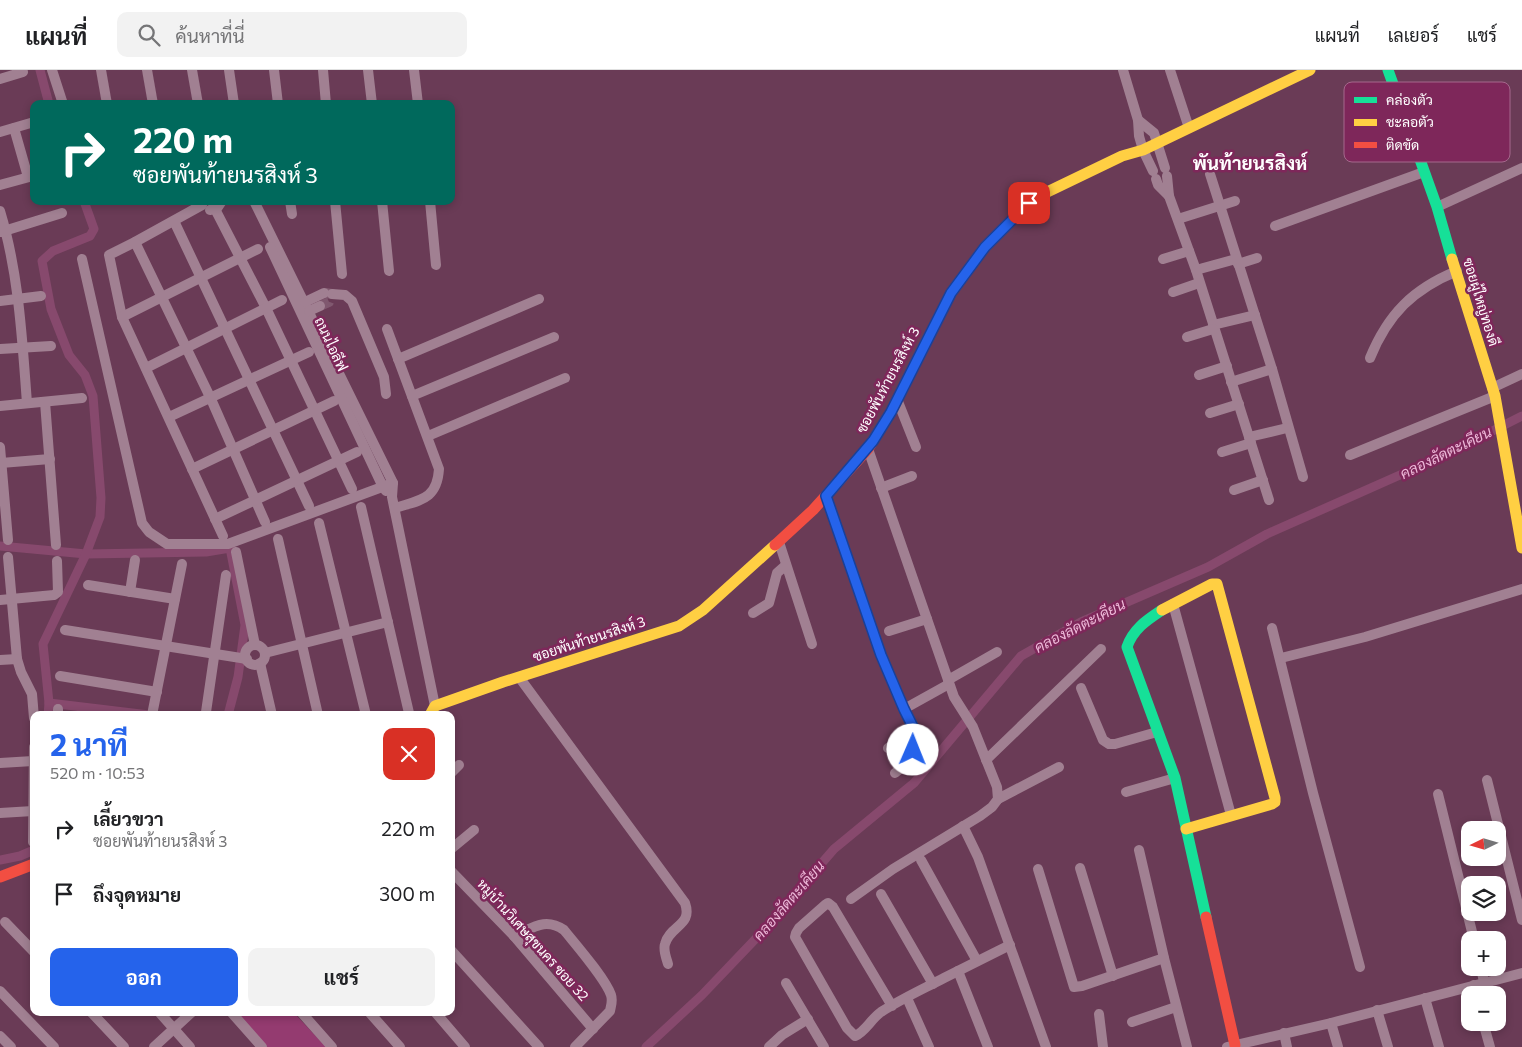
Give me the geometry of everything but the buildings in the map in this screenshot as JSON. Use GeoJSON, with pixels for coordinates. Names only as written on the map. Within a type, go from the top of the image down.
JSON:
{"type":"FeatureCollection","features":[{"type":"Feature","properties":{"kind":"street"},"geometry":{"type":"LineString","coordinates":[[52,70],[62,100]]}},
{"type":"Feature","properties":{"kind":"street"},"geometry":{"type":"LineString","coordinates":[[101,70],[106,100]]}},
{"type":"Feature","properties":{"kind":"street"},"geometry":{"type":"LineString","coordinates":[[147,70],[152,100]]}},
{"type":"Feature","properties":{"kind":"street"},"geometry":{"type":"LineString","coordinates":[[192,70],[197,100]]}},
{"type":"Feature","properties":{"kind":"street"},"geometry":{"type":"LineString","coordinates":[[229,70],[233,100]]}},
{"type":"Feature","properties":{"kind":"street"},"geometry":{"type":"LineString","coordinates":[[235,70],[239,100]]}},
{"type":"Feature","properties":{"kind":"street"},"geometry":{"type":"LineString","coordinates":[[274,70],[278,100]]}},
{"type":"Feature","properties":{"kind":"street"},"geometry":{"type":"LineString","coordinates":[[322,70],[326,100]]}},
{"type":"Feature","properties":{"kind":"street"},"geometry":{"type":"LineString","coordinates":[[368,70],[372,100]]}},
{"type":"Feature","properties":{"kind":"street"},"geometry":{"type":"LineString","coordinates":[[414,70],[418,100]]}},
{"type":"Feature","properties":{"kind":"street"},"geometry":{"type":"LineString","coordinates":[[1124,70],[1138,120],[1139,136],[1143,150],[1159,186],[1169,196]]}},
{"type":"Feature","properties":{"kind":"street"},"geometry":{"type":"LineString","coordinates":[[1170,70],[1190,128]]}},
{"type":"Feature","properties":{"kind":"street","name":"ซอยพันท้ายนรสิงห์ 3"},"geometry":{"type":"LineString","coordinates":[[433,711],[519,677],[679,626],[703,610],[779,542],[826,496],[868,449],[897,399],[951,293],[985,247],[1029,203],[1041,194],[1122,156],[1143,150],[1310,70]]}},
{"type":"Feature","properties":{"kind":"street","name":"ซอยผู้ใหญ่ทองดี"},"geometry":{"type":"LineString","coordinates":[[1388,70],[1392,82]]}},
{"type":"Feature","properties":{"kind":"street"},"geometry":{"type":"LineString","coordinates":[[0,79],[23,72]]}},
{"type":"Feature","properties":{"kind":"street"},"geometry":{"type":"LineString","coordinates":[[1138,120],[1154,133],[1166,172],[1169,196],[1196,270],[1269,500]]}},
{"type":"Feature","properties":{"kind":"street"},"geometry":{"type":"LineString","coordinates":[[0,132],[30,123]]}},
{"type":"Feature","properties":{"kind":"street"},"geometry":{"type":"LineString","coordinates":[[14,128],[30,173]]}},
{"type":"Feature","properties":{"kind":"street","name":"ซอยผู้ใหญ่ทองดี"},"geometry":{"type":"LineString","coordinates":[[1420,162],[1437,208],[1495,395],[1522,548]]}},
{"type":"Feature","properties":{"kind":"street"},"geometry":{"type":"LineString","coordinates":[[1437,208],[1522,168]]}},
{"type":"Feature","properties":{"kind":"street"},"geometry":{"type":"LineString","coordinates":[[1276,226],[1424,172]]}},
{"type":"Feature","properties":{"kind":"street"},"geometry":{"type":"LineString","coordinates":[[1210,174],[1272,369],[1303,477]]}},
{"type":"Feature","properties":{"kind":"street"},"geometry":{"type":"LineString","coordinates":[[0,185],[30,176]]}},
{"type":"Feature","properties":{"kind":"street"},"geometry":{"type":"LineString","coordinates":[[1178,219],[1235,201]]}},
{"type":"Feature","properties":{"kind":"street"},"geometry":{"type":"LineString","coordinates":[[198,205],[174,221],[109,255],[122,317],[223,536]]}},
{"type":"Feature","properties":{"kind":"street"},"geometry":{"type":"LineString","coordinates":[[203,205],[208,209],[217,205]]}},
{"type":"Feature","properties":{"kind":"street"},"geometry":{"type":"LineString","coordinates":[[222,205],[241,258],[316,410],[352,490]]}},
{"type":"Feature","properties":{"kind":"street","name":"ถนนไอลีฟ"},"geometry":{"type":"LineString","coordinates":[[250,205],[388,485]]}},
{"type":"Feature","properties":{"kind":"street","name":"ถนนไอลีฟ"},"geometry":{"type":"LineString","coordinates":[[256,205],[307,306],[388,485],[392,497],[433,711]]}},
{"type":"Feature","properties":{"kind":"street"},"geometry":{"type":"LineString","coordinates":[[291,205],[292,214]]}},
{"type":"Feature","properties":{"kind":"street"},"geometry":{"type":"LineString","coordinates":[[335,205],[342,274]]}},
{"type":"Feature","properties":{"kind":"street"},"geometry":{"type":"LineString","coordinates":[[382,205],[389,271]]}},
{"type":"Feature","properties":{"kind":"street"},"geometry":{"type":"LineString","coordinates":[[430,205],[436,265]]}},
{"type":"Feature","properties":{"kind":"street"},"geometry":{"type":"LineString","coordinates":[[0,211],[19,298],[27,403]]}},
{"type":"Feature","properties":{"kind":"street"},"geometry":{"type":"LineString","coordinates":[[3,231],[62,213]]}},
{"type":"Feature","properties":{"kind":"street"},"geometry":{"type":"LineString","coordinates":[[174,221],[226,327],[309,506]]}},
{"type":"Feature","properties":{"kind":"street"},"geometry":{"type":"LineString","coordinates":[[135,242],[211,399],[265,522]]}},
{"type":"Feature","properties":{"kind":"street"},"geometry":{"type":"LineString","coordinates":[[122,317],[258,249]]}},
{"type":"Feature","properties":{"kind":"street"},"geometry":{"type":"LineString","coordinates":[[1163,259],[1189,251]]}},
{"type":"Feature","properties":{"kind":"street"},"geometry":{"type":"LineString","coordinates":[[1196,270],[1257,258]]}},
{"type":"Feature","properties":{"kind":"street"},"geometry":{"type":"LineString","coordinates":[[82,260],[142,523],[149,532],[167,544],[228,544],[388,485]]}},
{"type":"Feature","properties":{"kind":"street"},"geometry":{"type":"LineString","coordinates":[[1370,358],[1382,334],[1399,308],[1436,279],[1457,271]]}},
{"type":"Feature","properties":{"kind":"street"},"geometry":{"type":"LineString","coordinates":[[1173,292],[1199,283]]}},
{"type":"Feature","properties":{"kind":"street"},"geometry":{"type":"LineString","coordinates":[[307,306],[328,293],[345,295],[352,301],[384,377],[386,394]]}},
{"type":"Feature","properties":{"kind":"street"},"geometry":{"type":"LineString","coordinates":[[0,301],[41,296]]}},
{"type":"Feature","properties":{"kind":"street"},"geometry":{"type":"LineString","coordinates":[[398,358],[539,299]]}},
{"type":"Feature","properties":{"kind":"street"},"geometry":{"type":"LineString","coordinates":[[146,368],[282,300]]}},
{"type":"Feature","properties":{"kind":"street"},"geometry":{"type":"LineString","coordinates":[[307,306],[320,306]]}},
{"type":"Feature","properties":{"kind":"street"},"geometry":{"type":"LineString","coordinates":[[1187,336],[1255,315]]}},
{"type":"Feature","properties":{"kind":"street"},"geometry":{"type":"LineString","coordinates":[[387,329],[439,469],[438,481],[428,497],[394,508]]}},
{"type":"Feature","properties":{"kind":"street"},"geometry":{"type":"LineString","coordinates":[[412,396],[554,336]]}},
{"type":"Feature","properties":{"kind":"street"},"geometry":{"type":"LineString","coordinates":[[0,349],[51,346]]}},
{"type":"Feature","properties":{"kind":"street"},"geometry":{"type":"LineString","coordinates":[[169,417],[308,352]]}},
{"type":"Feature","properties":{"kind":"street"},"geometry":{"type":"LineString","coordinates":[[1199,375],[1227,366]]}},
{"type":"Feature","properties":{"kind":"street"},"geometry":{"type":"LineString","coordinates":[[1231,382],[1272,369]]}},
{"type":"Feature","properties":{"kind":"street"},"geometry":{"type":"LineString","coordinates":[[1350,455],[1495,395],[1522,374]]}},
{"type":"Feature","properties":{"kind":"street"},"geometry":{"type":"LineString","coordinates":[[428,436],[565,378]]}},
{"type":"Feature","properties":{"kind":"street"},"geometry":{"type":"LineString","coordinates":[[0,406],[82,398]]}},
{"type":"Feature","properties":{"kind":"street"},"geometry":{"type":"LineString","coordinates":[[897,399],[916,447]]}},
{"type":"Feature","properties":{"kind":"street"},"geometry":{"type":"LineString","coordinates":[[45,402],[56,545]]}},
{"type":"Feature","properties":{"kind":"street"},"geometry":{"type":"LineString","coordinates":[[192,469],[334,402]]}},
{"type":"Feature","properties":{"kind":"street"},"geometry":{"type":"LineString","coordinates":[[1210,413],[1239,404]]}},
{"type":"Feature","properties":{"kind":"street"},"geometry":{"type":"LineString","coordinates":[[1222,452],[1250,440],[1288,428]]}},
{"type":"Feature","properties":{"kind":"street"},"geometry":{"type":"LineString","coordinates":[[0,447],[8,540]]}},
{"type":"Feature","properties":{"kind":"street"},"geometry":{"type":"LineString","coordinates":[[868,449],[949,682],[958,704],[973,727],[997,787],[998,799]]}},
{"type":"Feature","properties":{"kind":"street"},"geometry":{"type":"LineString","coordinates":[[215,519],[357,452]]}},
{"type":"Feature","properties":{"kind":"street"},"geometry":{"type":"LineString","coordinates":[[2,463],[50,459]]}},
{"type":"Feature","properties":{"kind":"street"},"geometry":{"type":"LineString","coordinates":[[881,488],[912,476]]}},
{"type":"Feature","properties":{"kind":"street"},"geometry":{"type":"LineString","coordinates":[[1234,490],[1263,480]]}},
{"type":"Feature","properties":{"kind":"street"},"geometry":{"type":"LineString","coordinates":[[826,496],[881,655],[914,729],[911,757],[895,773]]}},
{"type":"Feature","properties":{"kind":"street"},"geometry":{"type":"LineString","coordinates":[[361,507],[409,711]]}},
{"type":"Feature","properties":{"kind":"street"},"geometry":{"type":"LineString","coordinates":[[318,522],[365,711]]}},
{"type":"Feature","properties":{"kind":"street"},"geometry":{"type":"LineString","coordinates":[[278,539],[317,711]]}},
{"type":"Feature","properties":{"kind":"street"},"geometry":{"type":"LineString","coordinates":[[779,542],[812,644]]}},
{"type":"Feature","properties":{"kind":"street"},"geometry":{"type":"LineString","coordinates":[[236,552],[255,645]]}},
{"type":"Feature","properties":{"kind":"street"},"geometry":{"type":"LineString","coordinates":[[8,557],[17,659],[32,694],[33,711]]}},
{"type":"Feature","properties":{"kind":"street"},"geometry":{"type":"LineString","coordinates":[[130,592],[135,560]]}},
{"type":"Feature","properties":{"kind":"street"},"geometry":{"type":"LineString","coordinates":[[0,600],[54,595],[58,592],[57,562]]}},
{"type":"Feature","properties":{"kind":"street"},"geometry":{"type":"LineString","coordinates":[[153,711],[182,564]]}},
{"type":"Feature","properties":{"kind":"street"},"geometry":{"type":"LineString","coordinates":[[752,613],[769,603],[777,573],[786,565]]}},
{"type":"Feature","properties":{"kind":"street"},"geometry":{"type":"LineString","coordinates":[[206,711],[226,575]]}},
{"type":"Feature","properties":{"kind":"street"},"geometry":{"type":"LineString","coordinates":[[1186,829],[1275,802],[1217,584],[1212,584],[1148,619],[1127,640],[1128,653],[1175,778],[1230,1046],[1425,998],[1461,992]]}},
{"type":"Feature","properties":{"kind":"street"},"geometry":{"type":"LineString","coordinates":[[88,585],[175,600]]}},
{"type":"Feature","properties":{"kind":"street"},"geometry":{"type":"LineString","coordinates":[[1281,658],[1366,637],[1522,589]]}},
{"type":"Feature","properties":{"kind":"street"},"geometry":{"type":"LineString","coordinates":[[1173,604],[1230,815]]}},
{"type":"Feature","properties":{"kind":"street"},"geometry":{"type":"LineString","coordinates":[[889,631],[927,619]]}},
{"type":"Feature","properties":{"kind":"street"},"geometry":{"type":"LineString","coordinates":[[265,653],[388,622]]}},
{"type":"Feature","properties":{"kind":"street"},"geometry":{"type":"LineString","coordinates":[[1272,628],[1313,793],[1360,968]]}},
{"type":"Feature","properties":{"kind":"street"},"geometry":{"type":"LineString","coordinates":[[65,630],[247,659],[254,664],[260,663],[264,659],[265,653],[261,647],[255,645],[247,649],[247,659]]}},
{"type":"Feature","properties":{"kind":"street"},"geometry":{"type":"LineString","coordinates":[[986,760],[1101,649]]}},
{"type":"Feature","properties":{"kind":"street"},"geometry":{"type":"LineString","coordinates":[[904,709],[997,652]]}},
{"type":"Feature","properties":{"kind":"street"},"geometry":{"type":"LineString","coordinates":[[0,660],[17,659]]}},
{"type":"Feature","properties":{"kind":"street"},"geometry":{"type":"LineString","coordinates":[[260,663],[271,711]]}},
{"type":"Feature","properties":{"kind":"street"},"geometry":{"type":"LineString","coordinates":[[60,676],[157,692]]}},
{"type":"Feature","properties":{"kind":"street"},"geometry":{"type":"LineString","coordinates":[[519,677],[685,903],[688,910],[685,920],[669,935],[665,943],[664,949],[668,964]]}},
{"type":"Feature","properties":{"kind":"street"},"geometry":{"type":"LineString","coordinates":[[1081,688],[1103,740],[1109,744],[1158,732]]}},
{"type":"Feature","properties":{"kind":"street"},"geometry":{"type":"LineString","coordinates":[[888,748],[914,729]]}},
{"type":"Feature","properties":{"kind":"street"},"geometry":{"type":"LineString","coordinates":[[0,763],[30,761]]}},
{"type":"Feature","properties":{"kind":"street"},"geometry":{"type":"LineString","coordinates":[[455,770],[459,766]]}},
{"type":"Feature","properties":{"kind":"street"},"geometry":{"type":"LineString","coordinates":[[851,899],[893,869],[992,807],[998,799],[1059,767]]}},
{"type":"Feature","properties":{"kind":"street"},"geometry":{"type":"LineString","coordinates":[[1126,792],[1175,778]]}},
{"type":"Feature","properties":{"kind":"street"},"geometry":{"type":"LineString","coordinates":[[1487,780],[1522,920]]}},
{"type":"Feature","properties":{"kind":"street"},"geometry":{"type":"LineString","coordinates":[[1438,794],[1472,931]]}},
{"type":"Feature","properties":{"kind":"street"},"geometry":{"type":"LineString","coordinates":[[0,813],[30,811]]}},
{"type":"Feature","properties":{"kind":"street"},"geometry":{"type":"LineString","coordinates":[[963,826],[978,857],[1046,1047]]}},
{"type":"Feature","properties":{"kind":"street"},"geometry":{"type":"LineString","coordinates":[[455,846],[474,830]]}},
{"type":"Feature","properties":{"kind":"street"},"geometry":{"type":"LineString","coordinates":[[1139,850],[1187,1047]]}},
{"type":"Feature","properties":{"kind":"street"},"geometry":{"type":"LineString","coordinates":[[921,860],[977,961]]}},
{"type":"Feature","properties":{"kind":"street"},"geometry":{"type":"LineString","coordinates":[[0,877],[30,866]]}},
{"type":"Feature","properties":{"kind":"street"},"geometry":{"type":"LineString","coordinates":[[1080,868],[1113,976]]}},
{"type":"Feature","properties":{"kind":"street"},"geometry":{"type":"LineString","coordinates":[[1038,869],[1074,987],[1082,986],[1164,958]]}},
{"type":"Feature","properties":{"kind":"street","name":"หมู่บ้านวิเศษสุขนคร ซอย 32"},"geometry":{"type":"LineString","coordinates":[[455,875],[514,936],[593,1029]]}},
{"type":"Feature","properties":{"kind":"street"},"geometry":{"type":"LineString","coordinates":[[881,894],[933,984]]}},
{"type":"Feature","properties":{"kind":"street"},"geometry":{"type":"LineString","coordinates":[[892,1006],[834,907],[828,903],[799,928],[795,937],[847,1028],[855,1036],[880,1013],[958,970],[1010,945]]}},
{"type":"Feature","properties":{"kind":"street"},"geometry":{"type":"LineString","coordinates":[[5,922],[30,948]]}},
{"type":"Feature","properties":{"kind":"street"},"geometry":{"type":"LineString","coordinates":[[514,936],[545,924],[556,924],[564,930],[611,995],[610,1011],[575,1047]]}},
{"type":"Feature","properties":{"kind":"street"},"geometry":{"type":"LineString","coordinates":[[455,954],[539,1047]]}},
{"type":"Feature","properties":{"kind":"street"},"geometry":{"type":"LineString","coordinates":[[958,970],[988,1047]]}},
{"type":"Feature","properties":{"kind":"street"},"geometry":{"type":"LineString","coordinates":[[1480,986],[1484,982],[1522,973]]}},
{"type":"Feature","properties":{"kind":"street"},"geometry":{"type":"LineString","coordinates":[[1483,976],[1484,982]]}},
{"type":"Feature","properties":{"kind":"street"},"geometry":{"type":"LineString","coordinates":[[786,984],[824,1047]]}},
{"type":"Feature","properties":{"kind":"street"},"geometry":{"type":"LineString","coordinates":[[0,991],[54,1047]]}},
{"type":"Feature","properties":{"kind":"street"},"geometry":{"type":"LineString","coordinates":[[907,998],[929,1047]]}},
{"type":"Feature","properties":{"kind":"street"},"geometry":{"type":"LineString","coordinates":[[1425,998],[1439,1047]]}},
{"type":"Feature","properties":{"kind":"street"},"geometry":{"type":"LineString","coordinates":[[1132,1022],[1176,1007]]}},
{"type":"Feature","properties":{"kind":"street"},"geometry":{"type":"LineString","coordinates":[[1377,1010],[1388,1047]]}},
{"type":"Feature","properties":{"kind":"street"},"geometry":{"type":"LineString","coordinates":[[1099,1014],[1103,1047]]}},
{"type":"Feature","properties":{"kind":"street"},"geometry":{"type":"LineString","coordinates":[[95,1016],[124,1047]]}},
{"type":"Feature","properties":{"kind":"street"},"geometry":{"type":"LineString","coordinates":[[162,1016],[190,1047]]}},
{"type":"Feature","properties":{"kind":"street"},"geometry":{"type":"LineString","coordinates":[[154,1047],[188,1016]]}},
{"type":"Feature","properties":{"kind":"street"},"geometry":{"type":"LineString","coordinates":[[235,1016],[262,1047]]}},
{"type":"Feature","properties":{"kind":"street"},"geometry":{"type":"LineString","coordinates":[[305,1016],[332,1047]]}},
{"type":"Feature","properties":{"kind":"street"},"geometry":{"type":"LineString","coordinates":[[373,1016],[400,1047]]}},
{"type":"Feature","properties":{"kind":"street"},"geometry":{"type":"LineString","coordinates":[[438,1016],[465,1047]]}},
{"type":"Feature","properties":{"kind":"street"},"geometry":{"type":"LineString","coordinates":[[769,1047],[782,1035],[808,1020]]}},
{"type":"Feature","properties":{"kind":"street"},"geometry":{"type":"LineString","coordinates":[[1331,1022],[1338,1047]]}},
{"type":"Feature","properties":{"kind":"street"},"geometry":{"type":"LineString","coordinates":[[1486,1031],[1490,1046]]}},
{"type":"Feature","properties":{"kind":"street"},"geometry":{"type":"LineString","coordinates":[[1284,1033],[1287,1047]]}},
{"type":"Feature","properties":{"kind":"street"},"geometry":{"type":"LineString","coordinates":[[0,1036],[11,1047]]}},
{"type":"Feature","properties":{"kind":"shaded area"},"geometry":{"type":"Polygon","coordinates":[[[235,1016],[297,1016],[326,1047],[263,1047],[235,1016]]]}},
{"type":"Feature","properties":{"kind":"waterway"},"geometry":{"type":"LineString","coordinates":[[40,70],[48,100]]}},
{"type":"Feature","properties":{"kind":"waterway"},"geometry":{"type":"LineString","coordinates":[[48,711],[43,644],[86,554],[100,517],[101,498],[93,396],[85,375],[69,355],[51,309],[42,261],[53,251],[90,236],[94,229],[85,205]]}},
{"type":"Feature","properties":{"kind":"waterway","name":"คลองลัดตะเคียน"},"geometry":{"type":"LineString","coordinates":[[646,1047],[702,995],[763,931],[834,849],[914,783],[1021,656],[1081,622],[1208,567],[1267,534],[1445,455],[1522,416]]}},
{"type":"Feature","properties":{"kind":"waterway"},"geometry":{"type":"LineString","coordinates":[[0,546],[86,554],[206,552],[230,548],[245,625],[238,677],[229,711]]}},
{"type":"Feature","properties":{"kind":"waterway"},"geometry":{"type":"LineString","coordinates":[[49,703],[116,711]]}},
{"type":"Feature","properties":{"kind":"waterway"},"geometry":{"type":"LineString","coordinates":[[0,860],[30,852]]}},
{"type":"Feature","properties":{"kind":"tunnel"},"geometry":{"type":"LineString","coordinates":[[320,306],[329,302],[332,294],[325,293]]}},
{"type":"Feature","properties":{"kind":"traffic: fast"},"geometry":{"type":"LineString","coordinates":[[1388,70],[1392,82]]}},
{"type":"Feature","properties":{"kind":"traffic: fast"},"geometry":{"type":"LineString","coordinates":[[1421,162],[1437,207],[1452,259]]}},
{"type":"Feature","properties":{"kind":"traffic: fast"},"geometry":{"type":"LineString","coordinates":[[1162,610],[1137,630],[1127,647],[1175,778],[1206,917]]}},
{"type":"Feature","properties":{"kind":"traffic: slow"},"geometry":{"type":"LineString","coordinates":[[1026,206],[1041,195],[1122,156],[1143,150],[1310,70]]}},
{"type":"Feature","properties":{"kind":"traffic: slow"},"geometry":{"type":"LineString","coordinates":[[1452,259],[1495,396],[1522,548]]}},
{"type":"Feature","properties":{"kind":"traffic: slow"},"geometry":{"type":"LineString","coordinates":[[432,711],[435,706],[503,682],[679,626],[703,610],[775,545]]}},
{"type":"Feature","properties":{"kind":"traffic: slow"},"geometry":{"type":"LineString","coordinates":[[1162,610],[1212,584],[1217,584],[1275,798],[1275,802],[1272,804],[1186,829]]}},
{"type":"Feature","properties":{"kind":"traffic: jam"},"geometry":{"type":"LineString","coordinates":[[775,545],[813,510],[868,449],[891,412],[951,293],[985,247],[1026,206]]}},
{"type":"Feature","properties":{"kind":"traffic: jam"},"geometry":{"type":"LineString","coordinates":[[0,877],[30,866]]}},
{"type":"Feature","properties":{"kind":"traffic: jam"},"geometry":{"type":"LineString","coordinates":[[1206,917],[1235,1045]]}},
{"type":"Feature","properties":{"kind":"district","name":"พันท้ายนรสิงห์"},"geometry":{"type":"Point","coordinates":[1250,163]}},
{"type":"Feature","properties":{"kind":"route"},"geometry":{"type":"LineString","coordinates":[[913,750],[914,729],[881,655],[826,496],[868,449],[891,412],[951,293],[985,247],[1029,203]]}}]}
